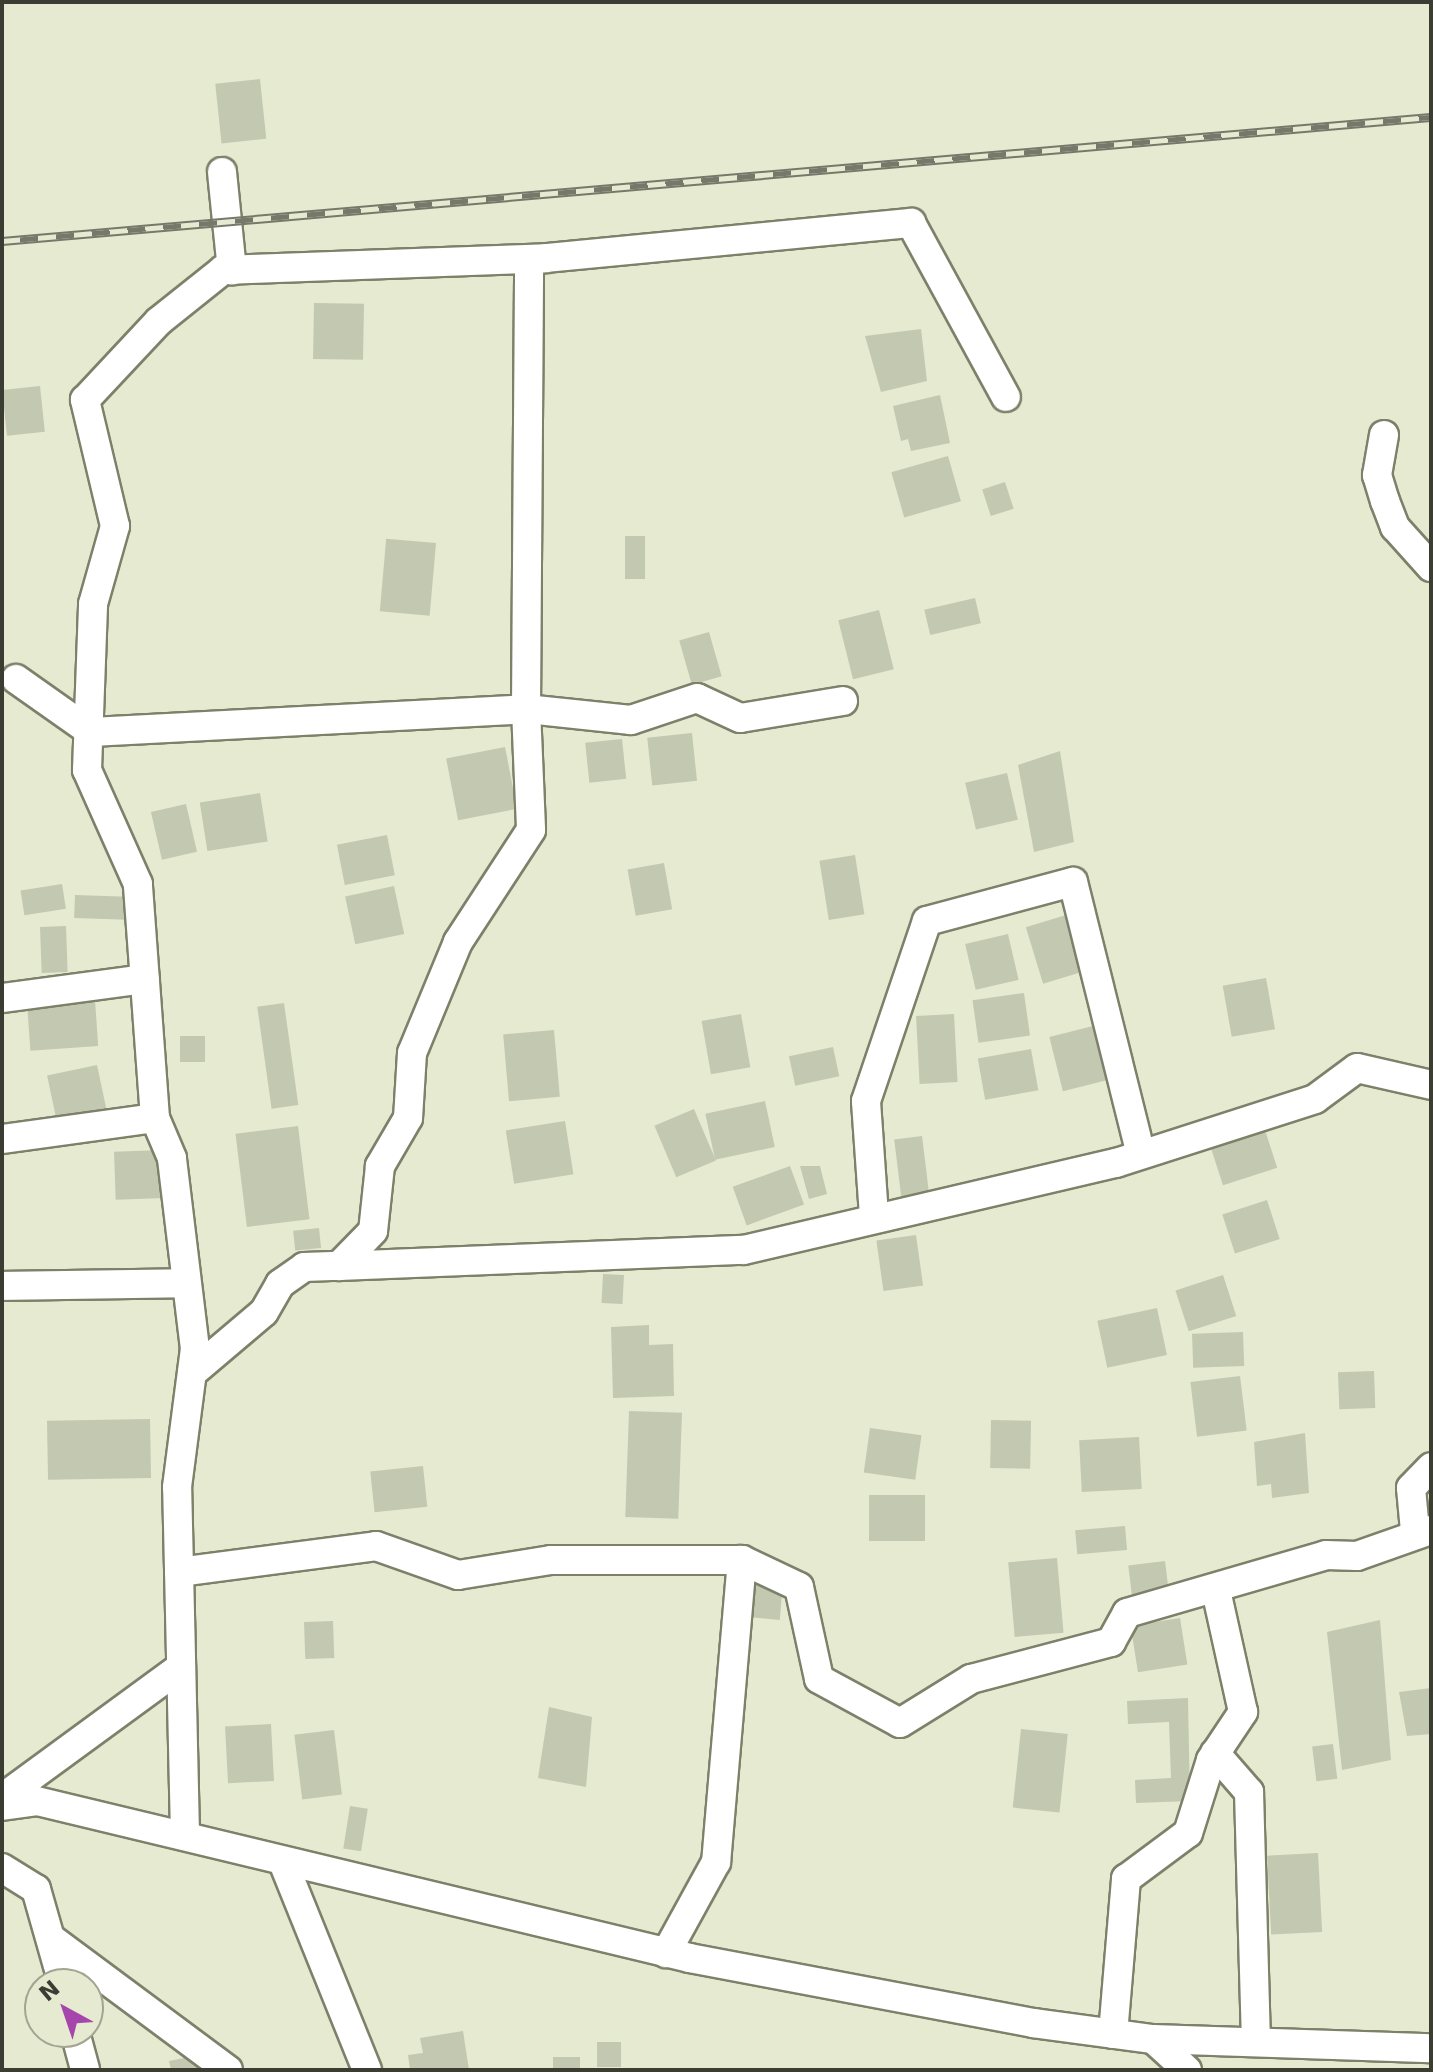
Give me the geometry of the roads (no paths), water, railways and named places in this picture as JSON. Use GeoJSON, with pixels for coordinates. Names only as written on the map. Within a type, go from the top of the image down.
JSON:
{"type":"FeatureCollection","features":[{"type":"Feature","properties":{"kind":"street"},"geometry":{"type":"LineString","coordinates":[[222,172],[232,270]]}},
{"type":"Feature","properties":{"kind":"street"},"geometry":{"type":"LineString","coordinates":[[185,1834],[177,1487],[192,1373],[186,1283],[172,1158],[155,1118],[138,884],[87,770],[91,732],[93,604],[115,526],[85,400],[159,321],[232,270],[529,259],[911,223],[1006,397]]}},
{"type":"Feature","properties":{"kind":"street"},"geometry":{"type":"LineString","coordinates":[[339,1266],[373,1231],[380,1166],[408,1118],[412,1053],[458,942],[531,830],[526,709],[529,259]]}},
{"type":"Feature","properties":{"kind":"street"},"geometry":{"type":"LineString","coordinates":[[1384,435],[1377,475],[1385,501],[1395,527],[1431,567]]}},
{"type":"Feature","properties":{"kind":"street"},"geometry":{"type":"LineString","coordinates":[[16,679],[91,732],[526,709],[631,720],[697,698],[740,718],[843,701]]}},
{"type":"Feature","properties":{"kind":"street"},"geometry":{"type":"LineString","coordinates":[[874,1216],[866,1101],[927,921],[1073,882],[1141,1154]]}},
{"type":"Feature","properties":{"kind":"street"},"geometry":{"type":"LineString","coordinates":[[2,998],[145,979]]}},
{"type":"Feature","properties":{"kind":"street"},"geometry":{"type":"LineString","coordinates":[[192,1373],[264,1312],[280,1284],[304,1267],[744,1250],[874,1216],[1141,1154],[1315,1099],[1357,1068],[1431,1085]]}},
{"type":"Feature","properties":{"kind":"street"},"geometry":{"type":"LineString","coordinates":[[2,1139],[155,1118]]}},
{"type":"Feature","properties":{"kind":"street"},"geometry":{"type":"LineString","coordinates":[[2,1286],[186,1283]]}},
{"type":"Feature","properties":{"kind":"street"},"geometry":{"type":"LineString","coordinates":[[179,1572],[376,1546],[458,1575],[551,1560],[742,1560],[799,1587],[819,1679],[900,1723],[971,1679],[1111,1642],[1127,1613],[1216,1590],[1326,1555],[1391,1547],[1423,1530],[1411,1488],[1431,1467]]}},
{"type":"Feature","properties":{"kind":"street"},"geometry":{"type":"LineString","coordinates":[[666,1953],[716,1862],[742,1560]]}},
{"type":"Feature","properties":{"kind":"street"},"geometry":{"type":"LineString","coordinates":[[1113,2034],[1126,1879],[1188,1833],[1215,1753],[1243,1712],[1216,1590]]}},
{"type":"Feature","properties":{"kind":"street"},"geometry":{"type":"LineString","coordinates":[[2,1798],[181,1667]]}},
{"type":"Feature","properties":{"kind":"street"},"geometry":{"type":"LineString","coordinates":[[1215,1753],[1249,1792],[1256,2042]]}},
{"type":"Feature","properties":{"kind":"street"},"geometry":{"type":"LineString","coordinates":[[2,1806],[37,1801],[185,1834],[283,1862],[666,1953],[1113,2034],[1153,2039],[1431,2048]]}},
{"type":"Feature","properties":{"kind":"street"},"geometry":{"type":"LineString","coordinates":[[283,1862],[367,2070]]}},
{"type":"Feature","properties":{"kind":"street"},"geometry":{"type":"LineString","coordinates":[[2,1868],[36,1889],[59,1968]]}},
{"type":"Feature","properties":{"kind":"street"},"geometry":{"type":"LineString","coordinates":[[53,1940],[228,2070]]}},
{"type":"Feature","properties":{"kind":"street"},"geometry":{"type":"LineString","coordinates":[[1153,2039],[1187,2070]]}},
{"type":"Feature","properties":{"kind":"street"},"geometry":{"type":"LineString","coordinates":[[79,2048],[85,2070]]}},
{"type":"Feature","properties":{"kind":"railway"},"geometry":{"type":"LineString","coordinates":[[2,241],[1431,117]]}}]}
